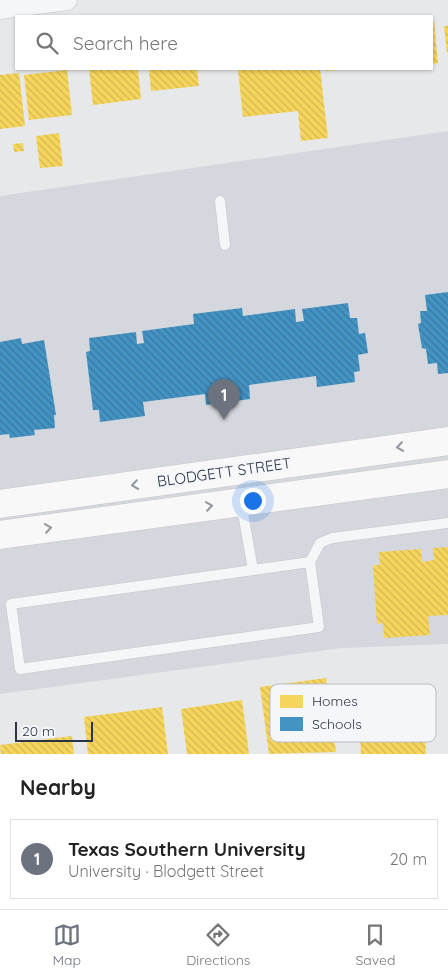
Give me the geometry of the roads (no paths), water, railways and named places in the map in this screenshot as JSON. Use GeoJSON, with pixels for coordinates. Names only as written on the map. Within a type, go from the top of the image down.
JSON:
{"type":"FeatureCollection","features":[{"type":"Feature","properties":{"kind":"main road","name":"BLODGETT STREET"},"geometry":{"type":"LineString","coordinates":[[0,504],[448,441]]}},
{"type":"Feature","properties":{"kind":"main road"},"geometry":{"type":"LineString","coordinates":[[237,470],[241,501]]}},
{"type":"Feature","properties":{"kind":"main road","name":"BLODGETT STREET"},"geometry":{"type":"LineString","coordinates":[[0,535],[448,474]]}},
{"type":"Feature","properties":{"kind":"street"},"geometry":{"type":"LineString","coordinates":[[0,9],[67,0]]}},
{"type":"Feature","properties":{"kind":"lane"},"geometry":{"type":"LineString","coordinates":[[220,201],[226,245]]}},
{"type":"Feature","properties":{"kind":"lane"},"geometry":{"type":"LineString","coordinates":[[241,501],[253,570]]}},
{"type":"Feature","properties":{"kind":"lane"},"geometry":{"type":"LineString","coordinates":[[310,562],[11,604],[20,669],[319,627],[310,562],[320,543],[332,538],[448,523]]}},
{"type":"Feature","properties":{"kind":"place","name":"Texas Southern University"},"geometry":{"type":"Point","coordinates":[224,420]}}]}
